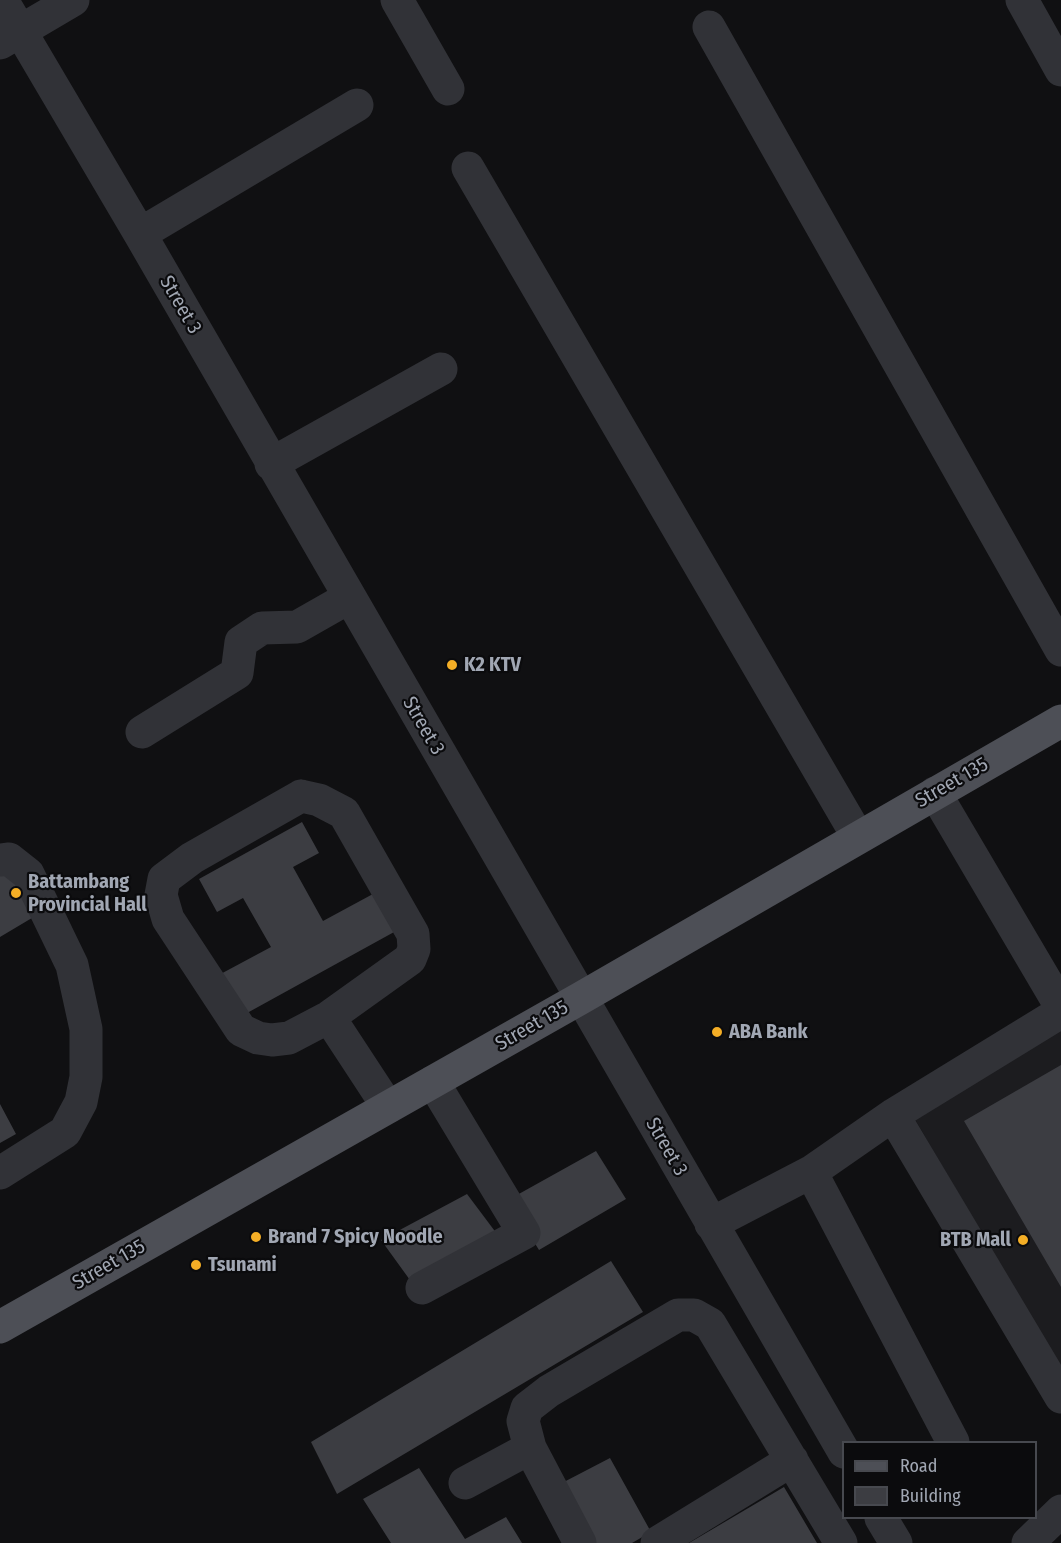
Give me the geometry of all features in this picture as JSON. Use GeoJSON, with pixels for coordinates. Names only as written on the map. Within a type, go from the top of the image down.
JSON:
{"type":"FeatureCollection","features":[{"type":"Feature","properties":{"kind":"main road","name":"Street 135"},"geometry":{"type":"LineString","coordinates":[[0,1327],[433,1082],[1061,721]]}},
{"type":"Feature","properties":{"kind":"street","name":"Street 3"},"geometry":{"type":"LineString","coordinates":[[2,0],[10,37],[140,234],[348,598],[842,1450]]}},
{"type":"Feature","properties":{"kind":"street"},"geometry":{"type":"LineString","coordinates":[[10,37],[73,0]]}},
{"type":"Feature","properties":{"kind":"street"},"geometry":{"type":"LineString","coordinates":[[397,0],[448,89]]}},
{"type":"Feature","properties":{"kind":"street"},"geometry":{"type":"LineString","coordinates":[[1022,0],[1061,70]]}},
{"type":"Feature","properties":{"kind":"street"},"geometry":{"type":"LineString","coordinates":[[710,27],[1061,650]]}},
{"type":"Feature","properties":{"kind":"street"},"geometry":{"type":"LineString","coordinates":[[140,234],[357,105]]}},
{"type":"Feature","properties":{"kind":"street"},"geometry":{"type":"LineString","coordinates":[[468,168],[858,837]]}},
{"type":"Feature","properties":{"kind":"street"},"geometry":{"type":"LineString","coordinates":[[271,464],[441,369]]}},
{"type":"Feature","properties":{"kind":"street"},"geometry":{"type":"LineString","coordinates":[[142,732],[237,673],[241,642],[248,637],[262,628],[297,627],[348,598]]}},
{"type":"Feature","properties":{"kind":"street"},"geometry":{"type":"LineString","coordinates":[[935,793],[1061,1007]]}},
{"type":"Feature","properties":{"kind":"street"},"geometry":{"type":"LineString","coordinates":[[301,796],[319,800],[344,813],[413,934],[414,949],[410,959],[329,1017],[289,1038],[272,1040],[258,1038],[241,1030],[168,919],[160,895],[164,879],[192,858],[301,796]]}},
{"type":"Feature","properties":{"kind":"street"},"geometry":{"type":"LineString","coordinates":[[0,860],[9,859],[28,874],[72,965],[86,1029],[86,1077],[81,1102],[65,1132],[0,1173]]}},
{"type":"Feature","properties":{"kind":"street"},"geometry":{"type":"LineString","coordinates":[[711,1224],[811,1172],[893,1115],[1061,1012]]}},
{"type":"Feature","properties":{"kind":"street"},"geometry":{"type":"LineString","coordinates":[[329,1017],[388,1107]]}},
{"type":"Feature","properties":{"kind":"street"},"geometry":{"type":"LineString","coordinates":[[422,1288],[524,1233],[433,1082]]}},
{"type":"Feature","properties":{"kind":"street"},"geometry":{"type":"LineString","coordinates":[[893,1115],[1061,1397]]}},
{"type":"Feature","properties":{"kind":"street"},"geometry":{"type":"LineString","coordinates":[[811,1172],[952,1441]]}},
{"type":"Feature","properties":{"kind":"street"},"geometry":{"type":"LineString","coordinates":[[580,1543],[530,1448],[524,1421],[527,1408],[549,1391],[678,1316],[694,1315],[710,1324],[841,1543]]}},
{"type":"Feature","properties":{"kind":"street"},"geometry":{"type":"LineString","coordinates":[[465,1483],[530,1448]]}},
{"type":"Feature","properties":{"kind":"street"},"geometry":{"type":"LineString","coordinates":[[657,1543],[792,1460]]}},
{"type":"Feature","properties":{"kind":"street"},"geometry":{"type":"LineString","coordinates":[[1028,1543],[1061,1511]]}},
{"type":"Feature","properties":{"kind":"street"},"geometry":{"type":"LineString","coordinates":[[882,1519],[896,1543]]}},
{"type":"Feature","properties":{"kind":"shaded area","name":"BTB Mall"},"geometry":{"type":"Polygon","coordinates":[[[1061,1019],[1061,1370],[909,1109],[1061,1019]]]}},
{"type":"Feature","properties":{"kind":"building"},"geometry":{"type":"Polygon","coordinates":[[[302,822],[319,853],[293,867],[323,921],[384,888],[405,926],[238,1018],[215,977],[271,947],[243,898],[217,912],[199,879],[302,822]]]}},
{"type":"Feature","properties":{"kind":"building","name":"Battambang Provincial Hall"},"geometry":{"type":"Polygon","coordinates":[[[16,865],[42,912],[0,937],[0,875],[16,865]]]}},
{"type":"Feature","properties":{"kind":"building"},"geometry":{"type":"Polygon","coordinates":[[[1061,1065],[1061,1287],[964,1121],[1061,1065]]]}},
{"type":"Feature","properties":{"kind":"building"},"geometry":{"type":"Polygon","coordinates":[[[0,1104],[16,1134],[0,1143],[0,1104]]]}},
{"type":"Feature","properties":{"kind":"building"},"geometry":{"type":"Polygon","coordinates":[[[596,1151],[626,1199],[539,1250],[508,1200],[596,1151]]]}},
{"type":"Feature","properties":{"kind":"building"},"geometry":{"type":"Polygon","coordinates":[[[467,1194],[500,1238],[415,1287],[381,1240],[467,1194]]]}},
{"type":"Feature","properties":{"kind":"building"},"geometry":{"type":"Polygon","coordinates":[[[611,1261],[643,1312],[337,1494],[311,1442],[611,1261]]]}},
{"type":"Feature","properties":{"kind":"building"},"geometry":{"type":"Polygon","coordinates":[[[610,1458],[651,1532],[632,1543],[593,1543],[560,1484],[610,1458]]]}},
{"type":"Feature","properties":{"kind":"building"},"geometry":{"type":"Polygon","coordinates":[[[419,1468],[465,1539],[506,1517],[522,1543],[391,1543],[363,1499],[419,1468]]]}},
{"type":"Feature","properties":{"kind":"building"},"geometry":{"type":"Polygon","coordinates":[[[784,1487],[817,1543],[689,1543],[784,1487]]]}},
{"type":"Feature","properties":{"kind":"place","name":"K2 KTV"},"geometry":{"type":"Point","coordinates":[452,665]}},
{"type":"Feature","properties":{"kind":"place","name":"Battambang Provincial Hall"},"geometry":{"type":"Point","coordinates":[16,893]}},
{"type":"Feature","properties":{"kind":"place","name":"ABA Bank"},"geometry":{"type":"Point","coordinates":[717,1032]}},
{"type":"Feature","properties":{"kind":"place","name":"Brand 7 Spicy Noodle"},"geometry":{"type":"Point","coordinates":[256,1237]}},
{"type":"Feature","properties":{"kind":"place","name":"BTB Mall"},"geometry":{"type":"Point","coordinates":[1023,1240]}},
{"type":"Feature","properties":{"kind":"place","name":"Tsunami"},"geometry":{"type":"Point","coordinates":[196,1265]}}]}
